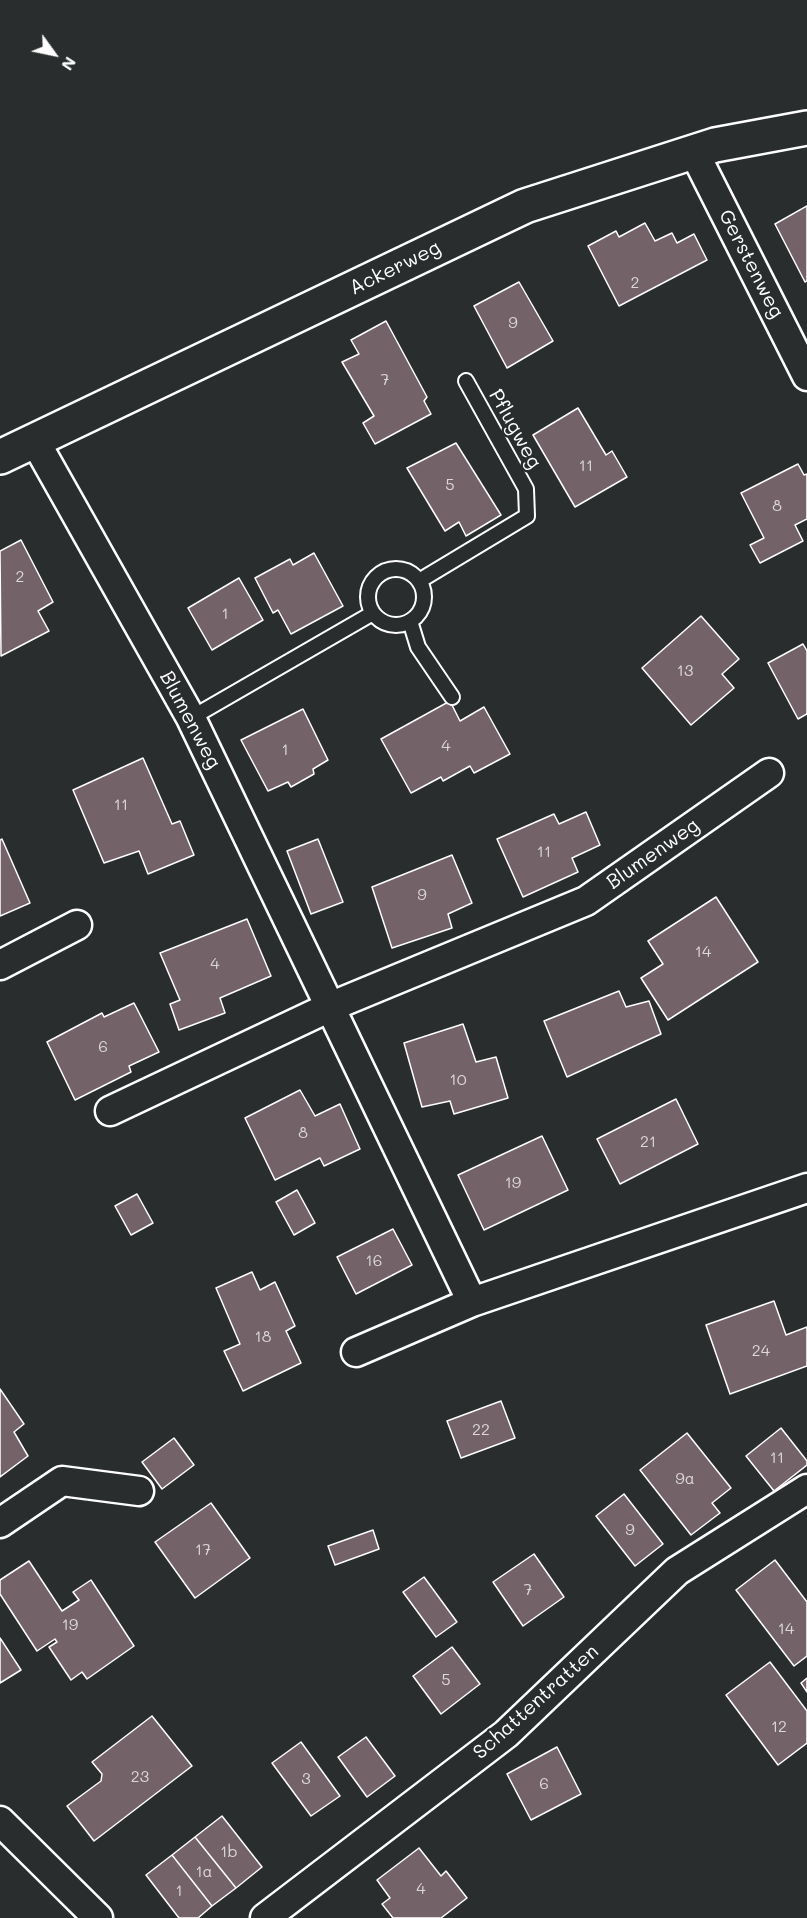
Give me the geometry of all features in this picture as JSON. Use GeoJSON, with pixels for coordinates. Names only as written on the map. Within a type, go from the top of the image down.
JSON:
{"type":"FeatureCollection","features":[{"type":"Feature","properties":{"kind":"street","name":"Ackerweg"},"geometry":{"type":"LineString","coordinates":[[0,458],[525,206],[715,145],[807,128]]}},
{"type":"Feature","properties":{"kind":"street","name":"Gerstenweg"},"geometry":{"type":"LineString","coordinates":[[694,152],[807,376]]}},
{"type":"Feature","properties":{"kind":"street","name":"Blumenweg"},"geometry":{"type":"LineString","coordinates":[[35,441],[191,718],[332,1006],[472,1302]]}},
{"type":"Feature","properties":{"kind":"street","name":"Blumenweg"},"geometry":{"type":"LineString","coordinates":[[110,1111],[332,1006],[586,901],[769,773]]}},
{"type":"Feature","properties":{"kind":"street"},"geometry":{"type":"LineString","coordinates":[[0,965],[77,925]]}},
{"type":"Feature","properties":{"kind":"street"},"geometry":{"type":"LineString","coordinates":[[356,1352],[472,1302],[807,1188]]}},
{"type":"Feature","properties":{"kind":"street"},"geometry":{"type":"LineString","coordinates":[[0,1523],[62,1481],[139,1491]]}},
{"type":"Feature","properties":{"kind":"street","name":"Schattentratten"},"geometry":{"type":"LineString","coordinates":[[265,1918],[506,1734],[677,1571],[807,1489]]}},
{"type":"Feature","properties":{"kind":"street"},"geometry":{"type":"LineString","coordinates":[[0,1821],[98,1918]]}},
{"type":"Feature","properties":{"kind":"lane","name":"Pflugweg"},"geometry":{"type":"LineString","coordinates":[[419,581],[527,516],[526,489],[466,381]]}},
{"type":"Feature","properties":{"kind":"lane"},"geometry":{"type":"LineString","coordinates":[[394,569],[404,570],[419,581],[424,597],[423,607],[410,621],[398,625],[388,624],[373,613],[368,592],[378,576],[394,569]]}},
{"type":"Feature","properties":{"kind":"lane"},"geometry":{"type":"LineString","coordinates":[[191,718],[373,613]]}},
{"type":"Feature","properties":{"kind":"lane"},"geometry":{"type":"LineString","coordinates":[[410,621],[418,647],[452,697]]}},
{"type":"Feature","properties":{"kind":"building"},"geometry":{"type":"Polygon","coordinates":[[[807,206],[807,281],[805,282],[775,224],[807,206]]]}},
{"type":"Feature","properties":{"kind":"building"},"geometry":{"type":"Polygon","coordinates":[[[645,223],[655,241],[672,233],[677,243],[694,234],[707,260],[619,306],[588,246],[616,231],[619,237],[645,223]]]}},
{"type":"Feature","properties":{"kind":"building"},"geometry":{"type":"Polygon","coordinates":[[[519,282],[553,341],[507,368],[474,306],[519,282]]]}},
{"type":"Feature","properties":{"kind":"building"},"geometry":{"type":"Polygon","coordinates":[[[386,321],[427,397],[424,401],[431,414],[375,444],[363,423],[374,416],[342,362],[359,354],[351,340],[386,321]]]}},
{"type":"Feature","properties":{"kind":"building"},"geometry":{"type":"Polygon","coordinates":[[[578,408],[606,455],[612,451],[627,477],[575,507],[533,435],[578,408]]]}},
{"type":"Feature","properties":{"kind":"building"},"geometry":{"type":"Polygon","coordinates":[[[456,443],[501,515],[466,536],[459,522],[445,531],[407,468],[456,443]]]}},
{"type":"Feature","properties":{"kind":"building"},"geometry":{"type":"Polygon","coordinates":[[[798,464],[804,475],[807,474],[807,519],[795,525],[803,541],[760,563],[750,545],[764,538],[741,493],[798,464]]]}},
{"type":"Feature","properties":{"kind":"building"},"geometry":{"type":"Polygon","coordinates":[[[21,540],[53,602],[38,611],[49,631],[1,656],[0,551],[21,540]]]}},
{"type":"Feature","properties":{"kind":"building"},"geometry":{"type":"Polygon","coordinates":[[[314,553],[343,606],[291,634],[278,610],[273,613],[255,578],[290,559],[293,565],[314,553]]]}},
{"type":"Feature","properties":{"kind":"building"},"geometry":{"type":"Polygon","coordinates":[[[239,578],[263,620],[212,650],[188,608],[239,578]]]}},
{"type":"Feature","properties":{"kind":"building"},"geometry":{"type":"Polygon","coordinates":[[[701,616],[739,659],[722,674],[734,688],[691,725],[642,668],[701,616]]]}},
{"type":"Feature","properties":{"kind":"building"},"geometry":{"type":"Polygon","coordinates":[[[803,644],[807,651],[807,714],[798,719],[768,663],[803,644]]]}},
{"type":"Feature","properties":{"kind":"building"},"geometry":{"type":"Polygon","coordinates":[[[450,701],[460,721],[484,707],[510,754],[474,773],[470,766],[443,781],[441,777],[411,793],[381,739],[450,701]]]}},
{"type":"Feature","properties":{"kind":"building"},"geometry":{"type":"Polygon","coordinates":[[[303,709],[328,760],[313,769],[314,774],[291,787],[288,782],[268,791],[241,740],[303,709]]]}},
{"type":"Feature","properties":{"kind":"building"},"geometry":{"type":"Polygon","coordinates":[[[143,758],[172,824],[180,821],[194,855],[148,874],[139,851],[104,863],[73,790],[143,758]]]}},
{"type":"Feature","properties":{"kind":"building"},"geometry":{"type":"Polygon","coordinates":[[[586,812],[600,845],[572,858],[578,872],[523,897],[497,839],[554,814],[559,824],[586,812]]]}},
{"type":"Feature","properties":{"kind":"building"},"geometry":{"type":"Polygon","coordinates":[[[2,839],[30,903],[0,916],[0,840],[2,839]]]}},
{"type":"Feature","properties":{"kind":"building"},"geometry":{"type":"Polygon","coordinates":[[[318,839],[343,902],[311,914],[287,851],[318,839]]]}},
{"type":"Feature","properties":{"kind":"building"},"geometry":{"type":"Polygon","coordinates":[[[452,855],[472,903],[448,914],[452,928],[392,948],[372,887],[452,855]]]}},
{"type":"Feature","properties":{"kind":"building"},"geometry":{"type":"Polygon","coordinates":[[[716,897],[758,962],[668,1020],[641,978],[663,964],[648,941],[716,897]]]}},
{"type":"Feature","properties":{"kind":"building"},"geometry":{"type":"Polygon","coordinates":[[[247,919],[271,976],[220,998],[225,1013],[179,1030],[170,1004],[180,1000],[160,953],[247,919]]]}},
{"type":"Feature","properties":{"kind":"building"},"geometry":{"type":"Polygon","coordinates":[[[619,991],[626,1007],[649,1001],[661,1034],[567,1077],[544,1021],[619,991]]]}},
{"type":"Feature","properties":{"kind":"building"},"geometry":{"type":"Polygon","coordinates":[[[134,1003],[159,1052],[129,1066],[131,1072],[75,1100],[47,1042],[102,1013],[104,1017],[134,1003]]]}},
{"type":"Feature","properties":{"kind":"building"},"geometry":{"type":"Polygon","coordinates":[[[463,1024],[476,1062],[496,1057],[508,1098],[454,1114],[450,1101],[422,1107],[404,1043],[463,1024]]]}},
{"type":"Feature","properties":{"kind":"building"},"geometry":{"type":"Polygon","coordinates":[[[300,1090],[315,1116],[340,1104],[360,1149],[324,1166],[320,1158],[275,1180],[245,1118],[300,1090]]]}},
{"type":"Feature","properties":{"kind":"building"},"geometry":{"type":"Polygon","coordinates":[[[676,1099],[698,1144],[620,1184],[597,1139],[676,1099]]]}},
{"type":"Feature","properties":{"kind":"building"},"geometry":{"type":"Polygon","coordinates":[[[542,1136],[568,1190],[484,1230],[458,1175],[542,1136]]]}},
{"type":"Feature","properties":{"kind":"building"},"geometry":{"type":"Polygon","coordinates":[[[297,1190],[315,1223],[294,1235],[276,1202],[297,1190]]]}},
{"type":"Feature","properties":{"kind":"building"},"geometry":{"type":"Polygon","coordinates":[[[137,1194],[153,1223],[131,1235],[115,1206],[137,1194]]]}},
{"type":"Feature","properties":{"kind":"building"},"geometry":{"type":"Polygon","coordinates":[[[393,1229],[412,1265],[356,1294],[337,1257],[393,1229]]]}},
{"type":"Feature","properties":{"kind":"building"},"geometry":{"type":"Polygon","coordinates":[[[252,1272],[260,1290],[275,1282],[295,1326],[286,1331],[301,1363],[243,1391],[224,1351],[240,1344],[216,1288],[252,1272]]]}},
{"type":"Feature","properties":{"kind":"building"},"geometry":{"type":"Polygon","coordinates":[[[774,1301],[786,1335],[807,1327],[807,1366],[730,1394],[706,1325],[774,1301]]]}},
{"type":"Feature","properties":{"kind":"building"},"geometry":{"type":"Polygon","coordinates":[[[0,1389],[24,1424],[14,1432],[28,1456],[0,1477],[0,1389]]]}},
{"type":"Feature","properties":{"kind":"building"},"geometry":{"type":"Polygon","coordinates":[[[501,1401],[515,1438],[461,1458],[447,1421],[501,1401]]]}},
{"type":"Feature","properties":{"kind":"building"},"geometry":{"type":"Polygon","coordinates":[[[781,1428],[807,1461],[807,1465],[774,1491],[746,1456],[781,1428]]]}},
{"type":"Feature","properties":{"kind":"building"},"geometry":{"type":"Polygon","coordinates":[[[687,1433],[731,1488],[712,1503],[720,1513],[691,1535],[640,1470],[687,1433]]]}},
{"type":"Feature","properties":{"kind":"building"},"geometry":{"type":"Polygon","coordinates":[[[174,1438],[194,1465],[162,1489],[142,1462],[174,1438]]]}},
{"type":"Feature","properties":{"kind":"building"},"geometry":{"type":"Polygon","coordinates":[[[624,1494],[663,1544],[635,1566],[596,1516],[624,1494]]]}},
{"type":"Feature","properties":{"kind":"building"},"geometry":{"type":"Polygon","coordinates":[[[211,1503],[250,1558],[195,1598],[155,1542],[211,1503]]]}},
{"type":"Feature","properties":{"kind":"building"},"geometry":{"type":"Polygon","coordinates":[[[373,1530],[379,1549],[335,1565],[328,1546],[373,1530]]]}},
{"type":"Feature","properties":{"kind":"building"},"geometry":{"type":"Polygon","coordinates":[[[534,1554],[564,1597],[523,1626],[493,1582],[534,1554]]]}},
{"type":"Feature","properties":{"kind":"building"},"geometry":{"type":"Polygon","coordinates":[[[775,1560],[807,1602],[807,1656],[794,1666],[736,1590],[775,1560]]]}},
{"type":"Feature","properties":{"kind":"building"},"geometry":{"type":"Polygon","coordinates":[[[29,1561],[62,1611],[79,1600],[73,1592],[91,1580],[134,1646],[87,1679],[82,1672],[71,1680],[49,1647],[57,1642],[55,1639],[37,1651],[0,1594],[0,1580],[29,1561]]]}},
{"type":"Feature","properties":{"kind":"building"},"geometry":{"type":"Polygon","coordinates":[[[424,1577],[457,1622],[436,1637],[403,1592],[424,1577]]]}},
{"type":"Feature","properties":{"kind":"building"},"geometry":{"type":"Polygon","coordinates":[[[0,1638],[21,1670],[0,1683],[0,1638]]]}},
{"type":"Feature","properties":{"kind":"building"},"geometry":{"type":"Polygon","coordinates":[[[452,1647],[480,1684],[441,1714],[413,1676],[452,1647]]]}},
{"type":"Feature","properties":{"kind":"building"},"geometry":{"type":"Polygon","coordinates":[[[770,1662],[807,1711],[807,1743],[778,1765],[726,1695],[770,1662]]]}},
{"type":"Feature","properties":{"kind":"building"},"geometry":{"type":"Polygon","coordinates":[[[807,1678],[807,1692],[801,1683],[807,1678]]]}},
{"type":"Feature","properties":{"kind":"building"},"geometry":{"type":"Polygon","coordinates":[[[152,1716],[192,1766],[94,1841],[67,1806],[101,1781],[102,1774],[92,1762],[152,1716]]]}},
{"type":"Feature","properties":{"kind":"building"},"geometry":{"type":"Polygon","coordinates":[[[366,1737],[395,1776],[367,1797],[338,1757],[366,1737]]]}},
{"type":"Feature","properties":{"kind":"building"},"geometry":{"type":"Polygon","coordinates":[[[301,1742],[340,1796],[311,1816],[272,1763],[301,1742]]]}},
{"type":"Feature","properties":{"kind":"building"},"geometry":{"type":"Polygon","coordinates":[[[557,1747],[581,1794],[531,1820],[507,1774],[557,1747]]]}},
{"type":"Feature","properties":{"kind":"building"},"geometry":{"type":"Polygon","coordinates":[[[222,1816],[262,1867],[236,1888],[195,1837],[222,1816]]]}},
{"type":"Feature","properties":{"kind":"building"},"geometry":{"type":"Polygon","coordinates":[[[195,1837],[236,1888],[212,1906],[172,1855],[195,1837]]]}},
{"type":"Feature","properties":{"kind":"building"},"geometry":{"type":"Polygon","coordinates":[[[419,1848],[441,1876],[446,1871],[467,1898],[441,1918],[393,1918],[382,1904],[390,1898],[377,1880],[419,1848]]]}},
{"type":"Feature","properties":{"kind":"building"},"geometry":{"type":"Polygon","coordinates":[[[172,1855],[212,1906],[198,1918],[179,1918],[146,1875],[172,1855]]]}}]}
